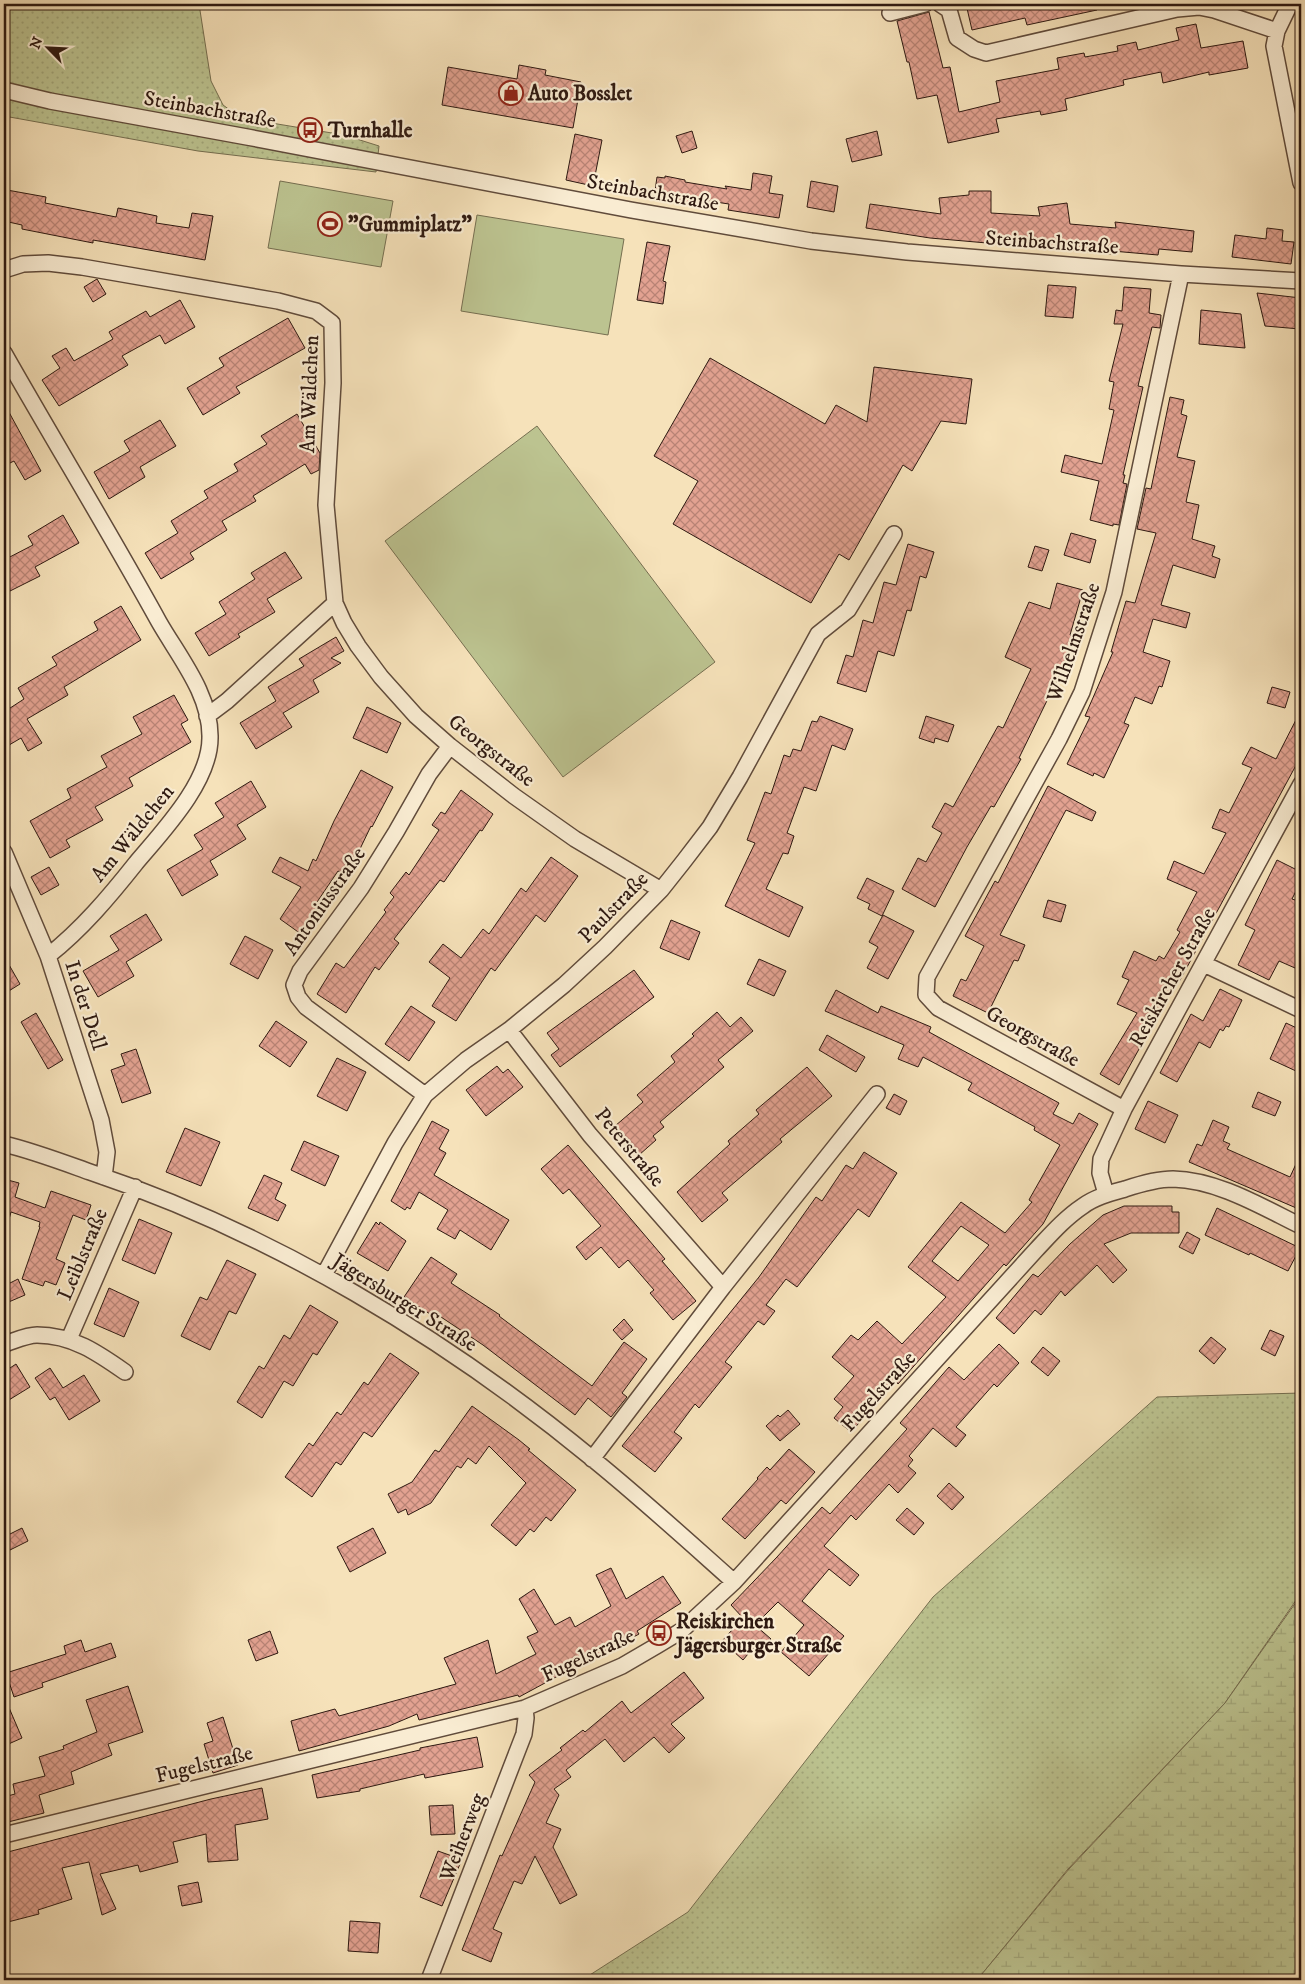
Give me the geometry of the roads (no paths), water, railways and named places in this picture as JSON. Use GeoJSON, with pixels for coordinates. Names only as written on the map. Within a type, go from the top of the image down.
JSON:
{"type":"FeatureCollection","features":[{"type":"Feature","properties":{"kind":"street"},"geometry":{"type":"LineString","coordinates":[[890,13],[925,4]]}},
{"type":"Feature","properties":{"kind":"street"},"geometry":{"type":"LineString","coordinates":[[940,4],[949,10],[956,38],[974,49],[986,53],[1177,9],[1199,6],[1276,31]]}},
{"type":"Feature","properties":{"kind":"street"},"geometry":{"type":"LineString","coordinates":[[1290,4],[1276,31],[1274,46],[1301,184]]}},
{"type":"Feature","properties":{"kind":"street","name":"Steinbachstraße"},"geometry":{"type":"LineString","coordinates":[[4,90],[50,101],[621,209],[811,241],[907,252],[1181,274],[1301,281]]}},
{"type":"Feature","properties":{"kind":"street","name":"Am Wäldchen"},"geometry":{"type":"LineString","coordinates":[[4,270],[23,264],[48,263],[82,267],[278,301],[316,311],[332,323],[333,383],[326,505],[335,603]]}},
{"type":"Feature","properties":{"kind":"street","name":"Wilhelmstraße"},"geometry":{"type":"LineString","coordinates":[[926,995],[927,976],[1055,746],[1082,692],[1114,592],[1181,274]]}},
{"type":"Feature","properties":{"kind":"street","name":"Am Wäldchen"},"geometry":{"type":"LineString","coordinates":[[4,354],[182,659],[198,690],[207,716],[210,738],[206,760],[192,792],[173,819],[96,912],[70,939],[48,956]]}},
{"type":"Feature","properties":{"kind":"street","name":"Paulstraße"},"geometry":{"type":"LineString","coordinates":[[324,1275],[394,1143],[425,1095],[466,1060],[510,1030],[564,985],[605,947],[661,890],[689,856],[740,777],[818,634],[848,610],[894,534]]}},
{"type":"Feature","properties":{"kind":"street"},"geometry":{"type":"LineString","coordinates":[[207,716],[227,701],[335,603]]}},
{"type":"Feature","properties":{"kind":"street","name":"Georgstraße"},"geometry":{"type":"LineString","coordinates":[[335,603],[358,646],[381,677],[416,716],[450,746],[514,796],[575,839],[661,890]]}},
{"type":"Feature","properties":{"kind":"street","name":"Antoniusstraße"},"geometry":{"type":"LineString","coordinates":[[425,1095],[306,1007],[298,997],[294,984],[300,971],[361,888],[429,774],[450,746]]}},
{"type":"Feature","properties":{"kind":"street","name":"Reiskircher Straße"},"geometry":{"type":"LineString","coordinates":[[1106,1194],[1100,1173],[1101,1158],[1124,1109],[1301,784]]}},
{"type":"Feature","properties":{"kind":"street","name":"In der Dell"},"geometry":{"type":"LineString","coordinates":[[4,852],[48,956],[101,1120],[107,1152],[104,1176]]}},
{"type":"Feature","properties":{"kind":"street"},"geometry":{"type":"LineString","coordinates":[[1204,964],[1301,1010]]}},
{"type":"Feature","properties":{"kind":"street","name":"Georgstraße"},"geometry":{"type":"LineString","coordinates":[[926,995],[938,1008],[1124,1109]]}},
{"type":"Feature","properties":{"kind":"street","name":"Peterstraße"},"geometry":{"type":"LineString","coordinates":[[510,1030],[590,1135],[724,1287]]}},
{"type":"Feature","properties":{"kind":"street"},"geometry":{"type":"LineString","coordinates":[[592,1459],[724,1287],[877,1094]]}},
{"type":"Feature","properties":{"kind":"street","name":"Jägersburger Straße"},"geometry":{"type":"LineString","coordinates":[[4,1144],[134,1186],[230,1228],[324,1275],[430,1340],[479,1374],[592,1459],[663,1518],[734,1582]]}},
{"type":"Feature","properties":{"kind":"street","name":"Fugelstraße"},"geometry":{"type":"LineString","coordinates":[[4,1835],[525,1708],[622,1666],[658,1646],[681,1631],[734,1582],[1036,1250],[1065,1220],[1084,1204],[1106,1194],[1173,1179],[1209,1185],[1241,1197],[1301,1226]]}},
{"type":"Feature","properties":{"kind":"street","name":"Leiblstraße"},"geometry":{"type":"LineString","coordinates":[[69,1339],[134,1186]]}},
{"type":"Feature","properties":{"kind":"street"},"geometry":{"type":"LineString","coordinates":[[4,1344],[36,1334],[69,1339],[92,1350],[125,1372]]}},
{"type":"Feature","properties":{"kind":"street","name":"Weiherweg"},"geometry":{"type":"LineString","coordinates":[[429,1980],[524,1734],[525,1708]]}},
{"type":"Feature","properties":{"kind":"place","name":"Auto Bosslet"},"geometry":{"type":"Point","coordinates":[511,93]}},
{"type":"Feature","properties":{"kind":"place","name":"Turnhalle"},"geometry":{"type":"Point","coordinates":[310,130]}},
{"type":"Feature","properties":{"kind":"place","name":"\"Gummiplatz\""},"geometry":{"type":"Point","coordinates":[330,224]}},
{"type":"Feature","properties":{"kind":"place","name":"Reiskirchen Jägersburger Straße"},"geometry":{"type":"Point","coordinates":[659,1633]}}]}
